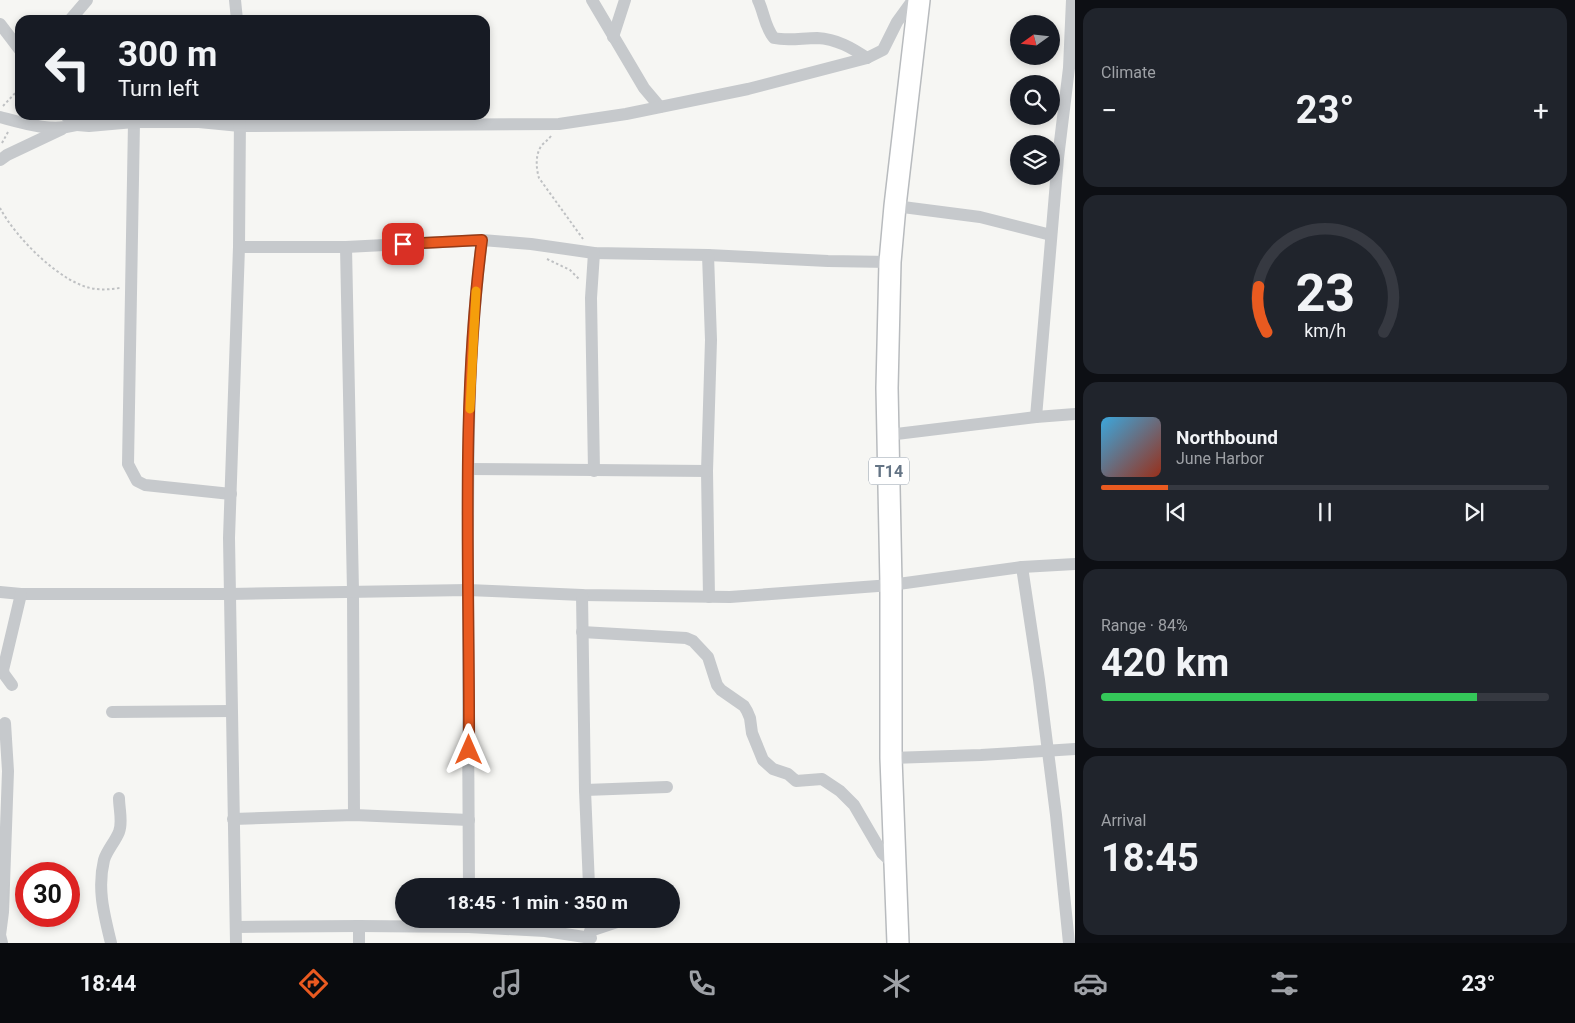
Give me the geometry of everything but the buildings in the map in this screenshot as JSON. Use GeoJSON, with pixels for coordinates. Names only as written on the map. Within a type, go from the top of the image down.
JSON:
{"type":"FeatureCollection","features":[{"type":"Feature","properties":{"kind":"highway","name":"T14"},"geometry":{"type":"LineString","coordinates":[[898,943],[891,758],[891,585],[887,388],[890,262],[894,206],[918,0]]}},
{"type":"Feature","properties":{"kind":"street"},"geometry":{"type":"LineString","coordinates":[[74,15],[86,0]]}},
{"type":"Feature","properties":{"kind":"street"},"geometry":{"type":"LineString","coordinates":[[236,0],[237,15]]}},
{"type":"Feature","properties":{"kind":"street"},"geometry":{"type":"LineString","coordinates":[[592,0],[644,88],[660,107]]}},
{"type":"Feature","properties":{"kind":"street"},"geometry":{"type":"LineString","coordinates":[[613,37],[625,0]]}},
{"type":"Feature","properties":{"kind":"street"},"geometry":{"type":"LineString","coordinates":[[758,0],[768,28],[774,38],[788,40],[818,38],[832,41],[848,45],[867,58]]}},
{"type":"Feature","properties":{"kind":"street"},"geometry":{"type":"LineString","coordinates":[[0,117],[35,126],[65,122],[89,126],[134,122],[240,121],[559,124],[660,107],[757,86],[867,58],[883,50],[898,22],[913,0]]}},
{"type":"Feature","properties":{"kind":"street"},"geometry":{"type":"LineString","coordinates":[[1036,417],[1058,158],[1069,68],[1072,0]]}},
{"type":"Feature","properties":{"kind":"street"},"geometry":{"type":"LineString","coordinates":[[0,24],[15,44]]}},
{"type":"Feature","properties":{"kind":"street"},"geometry":{"type":"LineString","coordinates":[[236,943],[231,710],[230,494],[240,247],[240,121]]}},
{"type":"Feature","properties":{"kind":"street"},"geometry":{"type":"LineString","coordinates":[[0,160],[65,122]]}},
{"type":"Feature","properties":{"kind":"street"},"geometry":{"type":"LineString","coordinates":[[134,122],[128,464],[137,480],[145,485],[230,494]]}},
{"type":"Feature","properties":{"kind":"street"},"geometry":{"type":"LineString","coordinates":[[894,206],[980,217],[1051,234]]}},
{"type":"Feature","properties":{"kind":"street"},"geometry":{"type":"LineString","coordinates":[[240,247],[346,247],[482,240],[530,244],[594,253],[890,262]]}},
{"type":"Feature","properties":{"kind":"street"},"geometry":{"type":"LineString","coordinates":[[469,878],[468,469],[476,288],[482,240]]}},
{"type":"Feature","properties":{"kind":"street"},"geometry":{"type":"LineString","coordinates":[[346,247],[353,591],[354,816]]}},
{"type":"Feature","properties":{"kind":"street"},"geometry":{"type":"LineString","coordinates":[[594,253],[591,298],[594,471]]}},
{"type":"Feature","properties":{"kind":"street"},"geometry":{"type":"LineString","coordinates":[[708,255],[711,340],[707,471],[708,596]]}},
{"type":"Feature","properties":{"kind":"street"},"geometry":{"type":"LineString","coordinates":[[888,435],[1075,414]]}},
{"type":"Feature","properties":{"kind":"street"},"geometry":{"type":"LineString","coordinates":[[468,469],[707,471]]}},
{"type":"Feature","properties":{"kind":"street"},"geometry":{"type":"LineString","coordinates":[[0,592],[21,594],[230,594],[468,590],[582,595],[730,597],[891,585],[1022,567],[1075,564]]}},
{"type":"Feature","properties":{"kind":"street"},"geometry":{"type":"LineString","coordinates":[[1022,567],[1070,909],[1069,943]]}},
{"type":"Feature","properties":{"kind":"street"},"geometry":{"type":"LineString","coordinates":[[12,685],[4,674],[4,670],[21,594]]}},
{"type":"Feature","properties":{"kind":"street"},"geometry":{"type":"LineString","coordinates":[[582,595],[585,790],[589,878]]}},
{"type":"Feature","properties":{"kind":"street"},"geometry":{"type":"LineString","coordinates":[[582,632],[686,638],[693,641],[708,656],[717,685],[744,706],[747,711],[752,733],[764,760],[773,769],[788,774],[796,781],[822,778],[832,785],[854,805],[878,847],[895,865]]}},
{"type":"Feature","properties":{"kind":"street"},"geometry":{"type":"LineString","coordinates":[[112,712],[231,710]]}},
{"type":"Feature","properties":{"kind":"street"},"geometry":{"type":"LineString","coordinates":[[2,943],[0,935],[3,912],[8,771],[5,723]]}},
{"type":"Feature","properties":{"kind":"street"},"geometry":{"type":"LineString","coordinates":[[891,758],[1075,748]]}},
{"type":"Feature","properties":{"kind":"street"},"geometry":{"type":"LineString","coordinates":[[585,790],[667,787]]}},
{"type":"Feature","properties":{"kind":"street"},"geometry":{"type":"LineString","coordinates":[[111,943],[102,909],[101,879],[105,858],[118,832],[120,822],[119,798]]}},
{"type":"Feature","properties":{"kind":"street"},"geometry":{"type":"LineString","coordinates":[[233,819],[354,816],[468,820]]}},
{"type":"Feature","properties":{"kind":"street"},"geometry":{"type":"LineString","coordinates":[[236,927],[395,925]]}},
{"type":"Feature","properties":{"kind":"street"},"geometry":{"type":"LineString","coordinates":[[359,926],[359,943]]}},
{"type":"Feature","properties":{"kind":"street"},"geometry":{"type":"LineString","coordinates":[[516,928],[590,933],[603,928]]}},
{"type":"Feature","properties":{"kind":"path"},"geometry":{"type":"LineString","coordinates":[[0,109],[15,93]]}},
{"type":"Feature","properties":{"kind":"path"},"geometry":{"type":"LineString","coordinates":[[0,148],[13,121]]}},
{"type":"Feature","properties":{"kind":"path"},"geometry":{"type":"LineString","coordinates":[[559,124],[541,147],[536,169],[545,187],[594,253]]}},
{"type":"Feature","properties":{"kind":"path"},"geometry":{"type":"LineString","coordinates":[[0,208],[28,245],[48,264],[66,277],[81,285],[96,289],[132,286]]}},
{"type":"Feature","properties":{"kind":"path"},"geometry":{"type":"LineString","coordinates":[[530,244],[545,258],[570,270],[591,298]]}},
{"type":"Feature","properties":{"kind":"slow traffic"},"geometry":{"type":"LineString","coordinates":[[470,409],[476,291]]}},
{"type":"Feature","properties":{"kind":"route"},"geometry":{"type":"LineString","coordinates":[[403,244],[482,240],[476,288],[468,480],[469,750]]}}]}
